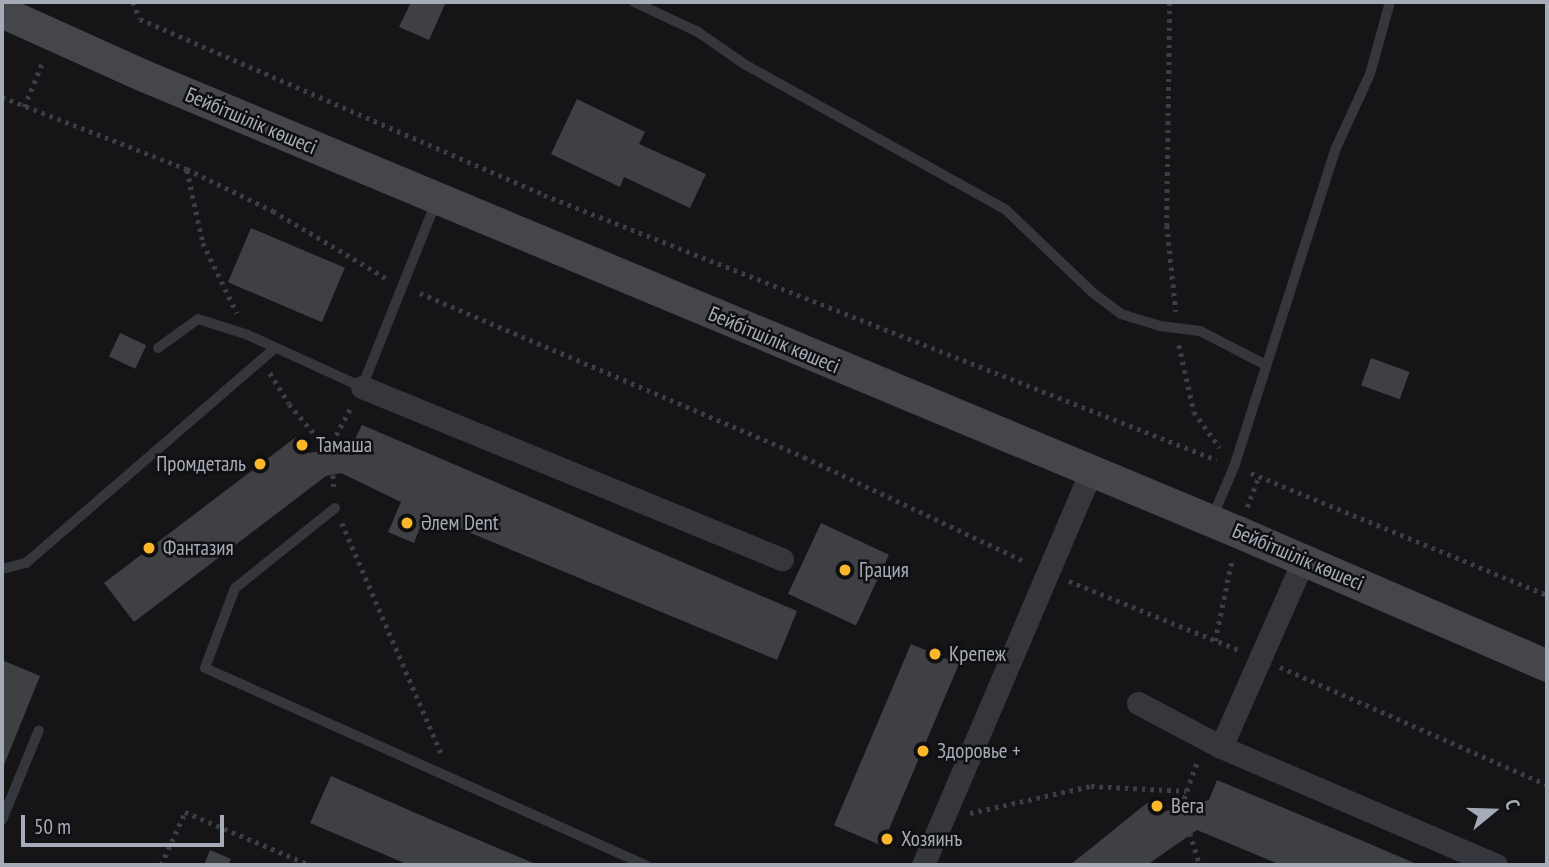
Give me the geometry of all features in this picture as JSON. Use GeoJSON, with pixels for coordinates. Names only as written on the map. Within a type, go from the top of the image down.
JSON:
{"type":"FeatureCollection","features":[{"type":"Feature","properties":{"kind":"street","name":"Бейбітшілік көшесі"},"geometry":{"type":"LineString","coordinates":[[2,12],[437,199],[1090,473],[1304,559],[1547,666]]}},
{"type":"Feature","properties":{"kind":"street"},"geometry":{"type":"LineString","coordinates":[[362,387],[782,559]]}},
{"type":"Feature","properties":{"kind":"street"},"geometry":{"type":"LineString","coordinates":[[923,865],[1090,473]]}},
{"type":"Feature","properties":{"kind":"street"},"geometry":{"type":"LineString","coordinates":[[1213,743],[1263,660],[1304,559]]}},
{"type":"Feature","properties":{"kind":"street"},"geometry":{"type":"LineString","coordinates":[[1138,704],[1213,743],[1496,865]]}},
{"type":"Feature","properties":{"kind":"lane"},"geometry":{"type":"LineString","coordinates":[[635,2],[698,32],[744,64],[1006,210],[1092,292],[1121,314],[1177,327],[1230,344],[1264,364]]}},
{"type":"Feature","properties":{"kind":"lane"},"geometry":{"type":"LineString","coordinates":[[1211,520],[1234,467],[1264,364],[1336,148],[1370,74],[1390,2]]}},
{"type":"Feature","properties":{"kind":"lane"},"geometry":{"type":"LineString","coordinates":[[158,348],[198,319],[275,348],[362,387],[437,199]]}},
{"type":"Feature","properties":{"kind":"lane"},"geometry":{"type":"LineString","coordinates":[[2,569],[26,563],[275,348]]}},
{"type":"Feature","properties":{"kind":"lane"},"geometry":{"type":"LineString","coordinates":[[335,508],[235,588],[205,668],[646,865]]}},
{"type":"Feature","properties":{"kind":"lane"},"geometry":{"type":"LineString","coordinates":[[2,820],[39,730]]}},
{"type":"Feature","properties":{"kind":"path"},"geometry":{"type":"LineString","coordinates":[[133,2],[140,19],[544,195],[1234,467],[1547,595]]}},
{"type":"Feature","properties":{"kind":"path"},"geometry":{"type":"LineString","coordinates":[[1170,2],[1167,225],[1180,362],[1194,412],[1234,467]]}},
{"type":"Feature","properties":{"kind":"path"},"geometry":{"type":"LineString","coordinates":[[2,97],[187,169],[273,211],[401,285],[804,457],[1046,571],[1263,660],[1547,785]]}},
{"type":"Feature","properties":{"kind":"path"},"geometry":{"type":"LineString","coordinates":[[328,450],[362,387]]}},
{"type":"Feature","properties":{"kind":"path"},"geometry":{"type":"LineString","coordinates":[[333,475],[335,508],[452,779]]}},
{"type":"Feature","properties":{"kind":"path"},"geometry":{"type":"LineString","coordinates":[[1181,807],[1186,791],[1213,743]]}},
{"type":"Feature","properties":{"kind":"path"},"geometry":{"type":"LineString","coordinates":[[944,817],[1091,786],[1186,791]]}},
{"type":"Feature","properties":{"kind":"path"},"geometry":{"type":"LineString","coordinates":[[161,865],[185,812],[310,865]]}},
{"type":"Feature","properties":{"kind":"path"},"geometry":{"type":"LineString","coordinates":[[1189,833],[1200,865]]}},
{"type":"Feature","properties":{"kind":"building"},"geometry":{"type":"Polygon","coordinates":[[[411,2],[446,2],[429,40],[399,27],[411,2]]]}},
{"type":"Feature","properties":{"kind":"building"},"geometry":{"type":"Polygon","coordinates":[[[577,99],[645,132],[639,144],[706,174],[690,208],[624,177],[620,187],[551,154],[577,99]]]}},
{"type":"Feature","properties":{"kind":"building"},"geometry":{"type":"Polygon","coordinates":[[[251,228],[345,268],[322,322],[228,282],[251,228]]]}},
{"type":"Feature","properties":{"kind":"building"},"geometry":{"type":"Polygon","coordinates":[[[120,333],[146,345],[135,369],[109,357],[120,333]]]}},
{"type":"Feature","properties":{"kind":"building"},"geometry":{"type":"Polygon","coordinates":[[[1371,358],[1410,372],[1400,399],[1361,385],[1371,358]]]}},
{"type":"Feature","properties":{"kind":"building"},"geometry":{"type":"Polygon","coordinates":[[[362,425],[797,611],[777,660],[425,514],[414,543],[388,532],[401,502],[341,473],[326,476],[134,622],[104,583],[296,437],[308,453],[328,450],[352,445],[362,425]]]}},
{"type":"Feature","properties":{"kind":"building"},"geometry":{"type":"Polygon","coordinates":[[[821,523],[889,555],[856,625],[788,594],[821,523]]]}},
{"type":"Feature","properties":{"kind":"building"},"geometry":{"type":"Polygon","coordinates":[[[911,644],[959,664],[882,846],[834,825],[911,644]]]}},
{"type":"Feature","properties":{"kind":"building"},"geometry":{"type":"Polygon","coordinates":[[[2,660],[40,676],[2,770],[2,660]]]}},
{"type":"Feature","properties":{"kind":"building"},"geometry":{"type":"Polygon","coordinates":[[[331,776],[538,865],[409,865],[310,823],[331,776]]]}},
{"type":"Feature","properties":{"kind":"building"},"geometry":{"type":"Polygon","coordinates":[[[1217,780],[1419,865],[1281,865],[1197,830],[1147,865],[1070,865],[1152,799],[1162,812],[1209,800],[1217,780]]]}},
{"type":"Feature","properties":{"kind":"building"},"geometry":{"type":"Polygon","coordinates":[[[210,850],[231,859],[228,865],[204,865],[210,850]]]}},
{"type":"Feature","properties":{"kind":"place","name":"Тамаша"},"geometry":{"type":"Point","coordinates":[302,445]}},
{"type":"Feature","properties":{"kind":"place","name":"Промдеталь"},"geometry":{"type":"Point","coordinates":[260,464]}},
{"type":"Feature","properties":{"kind":"place","name":"Әлем Dent"},"geometry":{"type":"Point","coordinates":[407,523]}},
{"type":"Feature","properties":{"kind":"place","name":"Фантазия"},"geometry":{"type":"Point","coordinates":[149,548]}},
{"type":"Feature","properties":{"kind":"place","name":"Грация"},"geometry":{"type":"Point","coordinates":[845,570]}},
{"type":"Feature","properties":{"kind":"place","name":"Крепеж"},"geometry":{"type":"Point","coordinates":[935,654]}},
{"type":"Feature","properties":{"kind":"place","name":"Здоровье +"},"geometry":{"type":"Point","coordinates":[923,751]}},
{"type":"Feature","properties":{"kind":"place","name":"Вега"},"geometry":{"type":"Point","coordinates":[1157,806]}},
{"type":"Feature","properties":{"kind":"place","name":"Хозяинъ"},"geometry":{"type":"Point","coordinates":[887,839]}}]}
